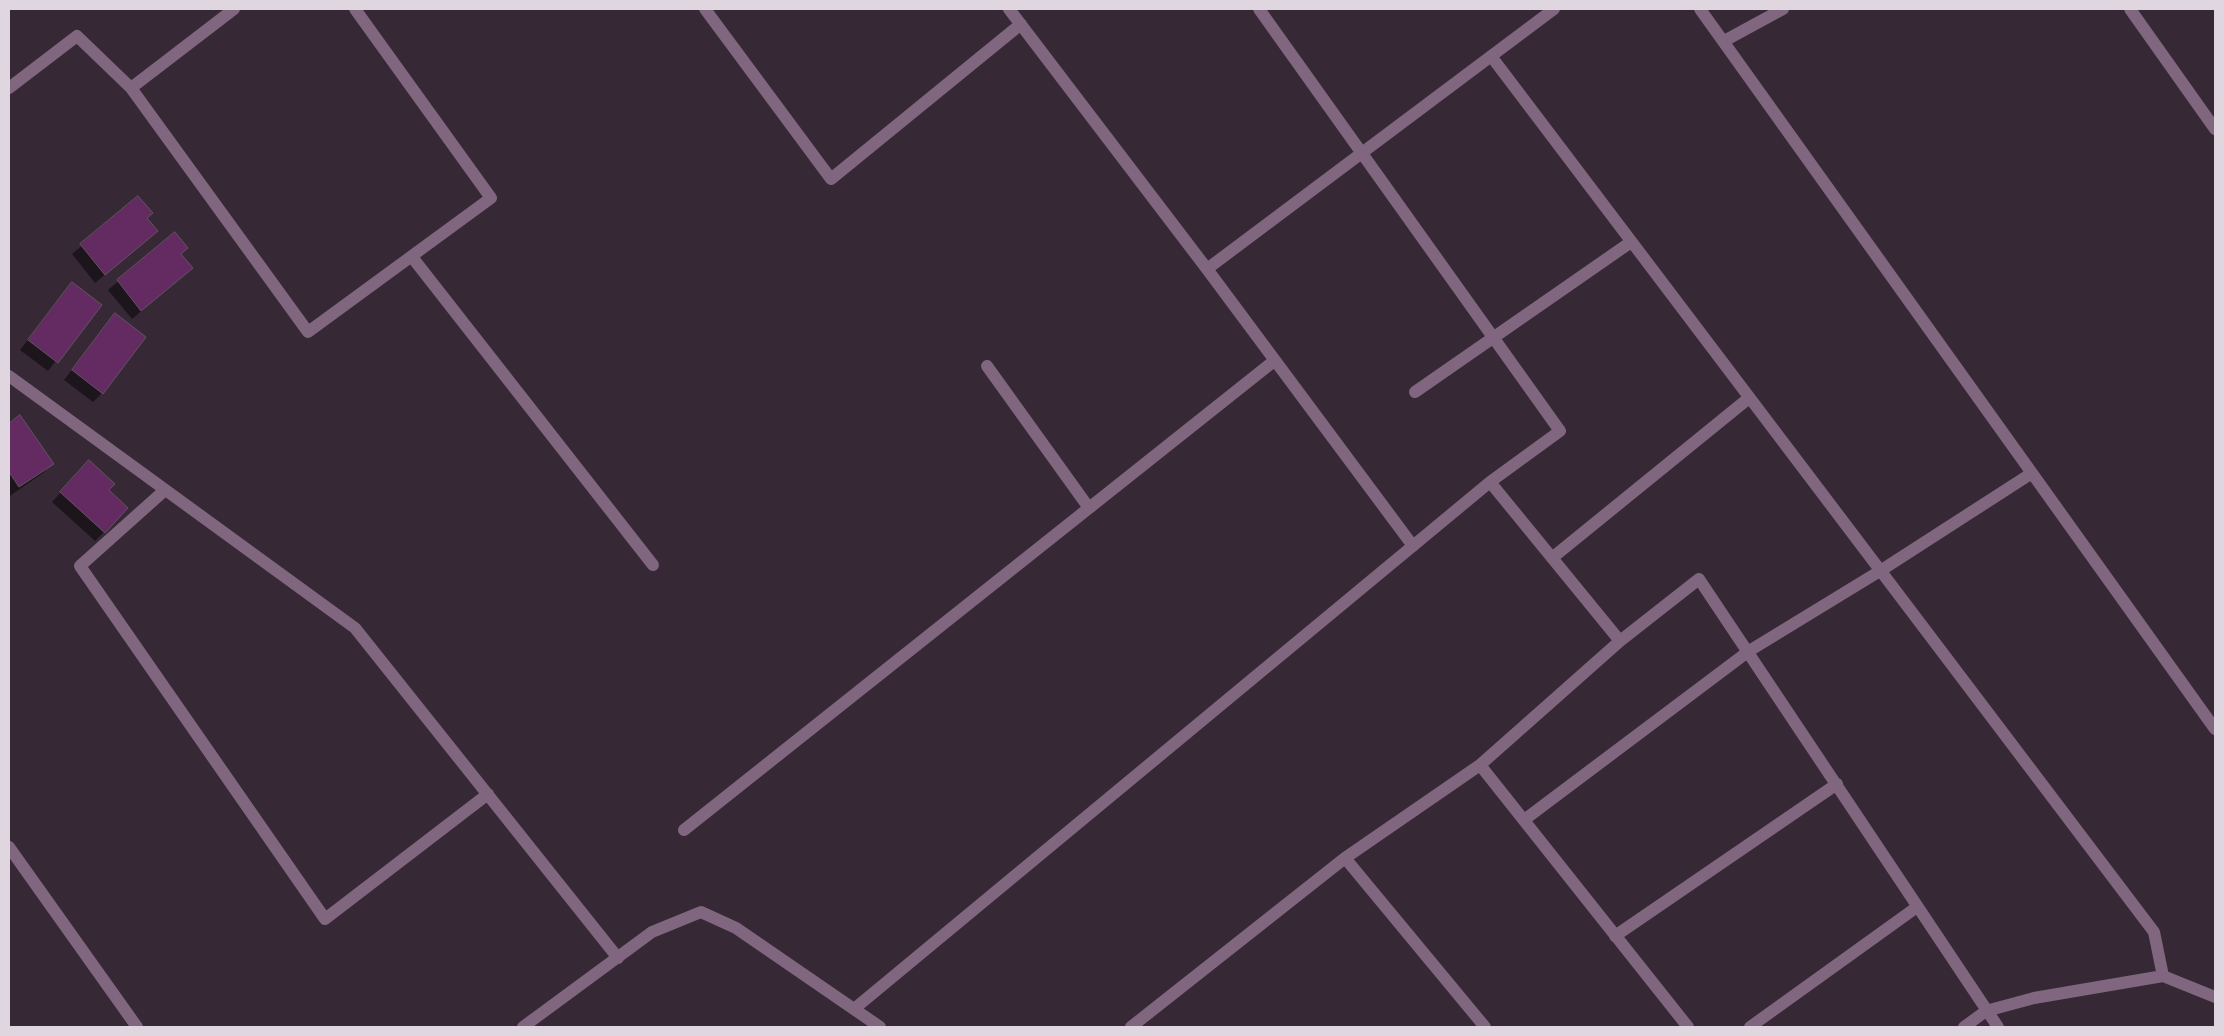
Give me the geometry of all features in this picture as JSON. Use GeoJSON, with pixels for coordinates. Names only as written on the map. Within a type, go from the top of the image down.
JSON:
{"type":"FeatureCollection","features":[{"type":"Feature","properties":{"kind":"street"},"geometry":{"type":"LineString","coordinates":[[131,88],[234,9]]}},
{"type":"Feature","properties":{"kind":"street"},"geometry":{"type":"LineString","coordinates":[[9,88],[77,36],[131,88],[308,332],[491,198],[355,9]]}},
{"type":"Feature","properties":{"kind":"street"},"geometry":{"type":"LineString","coordinates":[[705,9],[831,179],[1021,24]]}},
{"type":"Feature","properties":{"kind":"street"},"geometry":{"type":"LineString","coordinates":[[1009,9],[1413,546]]}},
{"type":"Feature","properties":{"kind":"street"},"geometry":{"type":"LineString","coordinates":[[854,1009],[1490,482],[1560,431],[1259,9]]}},
{"type":"Feature","properties":{"kind":"street"},"geometry":{"type":"LineString","coordinates":[[1207,270],[1554,9]]}},
{"type":"Feature","properties":{"kind":"street"},"geometry":{"type":"LineString","coordinates":[[1700,9],[2215,729]]}},
{"type":"Feature","properties":{"kind":"street"},"geometry":{"type":"LineString","coordinates":[[1724,41],[1783,9]]}},
{"type":"Feature","properties":{"kind":"street"},"geometry":{"type":"LineString","coordinates":[[2130,9],[2215,130]]}},
{"type":"Feature","properties":{"kind":"street"},"geometry":{"type":"LineString","coordinates":[[1491,56],[2154,932],[2163,976]]}},
{"type":"Feature","properties":{"kind":"street"},"geometry":{"type":"LineString","coordinates":[[1415,392],[1492,336],[1631,242]]}},
{"type":"Feature","properties":{"kind":"street"},"geometry":{"type":"LineString","coordinates":[[412,256],[653,565]]}},
{"type":"Feature","properties":{"kind":"street"},"geometry":{"type":"LineString","coordinates":[[684,830],[1274,361]]}},
{"type":"Feature","properties":{"kind":"street"},"geometry":{"type":"LineString","coordinates":[[986,366],[1089,508]]}},
{"type":"Feature","properties":{"kind":"street"},"geometry":{"type":"LineString","coordinates":[[9,376],[356,628],[618,958]]}},
{"type":"Feature","properties":{"kind":"street"},"geometry":{"type":"LineString","coordinates":[[1552,558],[1749,398]]}},
{"type":"Feature","properties":{"kind":"street"},"geometry":{"type":"LineString","coordinates":[[1524,820],[1749,651],[1880,571],[2032,473]]}},
{"type":"Feature","properties":{"kind":"street"},"geometry":{"type":"LineString","coordinates":[[1490,482],[1620,641]]}},
{"type":"Feature","properties":{"kind":"street"},"geometry":{"type":"LineString","coordinates":[[165,490],[80,566],[325,919],[488,794]]}},
{"type":"Feature","properties":{"kind":"street"},"geometry":{"type":"LineString","coordinates":[[1131,1027],[1345,858],[1480,765],[1620,641],[1699,579],[1749,651],[1998,1027]]}},
{"type":"Feature","properties":{"kind":"street"},"geometry":{"type":"LineString","coordinates":[[1480,765],[1688,1027]]}},
{"type":"Feature","properties":{"kind":"street"},"geometry":{"type":"LineString","coordinates":[[1615,936],[1837,784]]}},
{"type":"Feature","properties":{"kind":"street"},"geometry":{"type":"LineString","coordinates":[[9,847],[137,1027]]}},
{"type":"Feature","properties":{"kind":"street"},"geometry":{"type":"LineString","coordinates":[[1345,858],[1485,1027]]}},
{"type":"Feature","properties":{"kind":"street"},"geometry":{"type":"LineString","coordinates":[[1750,1027],[1918,907]]}},
{"type":"Feature","properties":{"kind":"street"},"geometry":{"type":"LineString","coordinates":[[524,1027],[652,932],[702,912],[736,928],[880,1027]]}},
{"type":"Feature","properties":{"kind":"street"},"geometry":{"type":"LineString","coordinates":[[1964,1027],[1986,1011],[2034,998],[2163,976],[2215,997]]}},
{"type":"Feature","properties":{"kind":"building"},"geometry":{"type":"Polygon","coordinates":[[[138,196],[153,213],[147,218],[158,231],[105,275],[80,244],[138,196]]]}},
{"type":"Feature","properties":{"kind":"building"},"geometry":{"type":"Polygon","coordinates":[[[175,232],[188,248],[181,254],[193,268],[141,311],[117,280],[175,232]]]}},
{"type":"Feature","properties":{"kind":"building"},"geometry":{"type":"Polygon","coordinates":[[[72,282],[102,305],[58,363],[28,340],[72,282]]]}},
{"type":"Feature","properties":{"kind":"building"},"geometry":{"type":"Polygon","coordinates":[[[115,313],[146,337],[103,394],[72,370],[115,313]]]}},
{"type":"Feature","properties":{"kind":"building"},"geometry":{"type":"Polygon","coordinates":[[[20,415],[54,464],[19,487],[9,472],[9,424],[20,415]]]}},
{"type":"Feature","properties":{"kind":"building"},"geometry":{"type":"Polygon","coordinates":[[[89,460],[115,484],[109,490],[128,508],[105,533],[60,492],[89,460]]]}}]}
